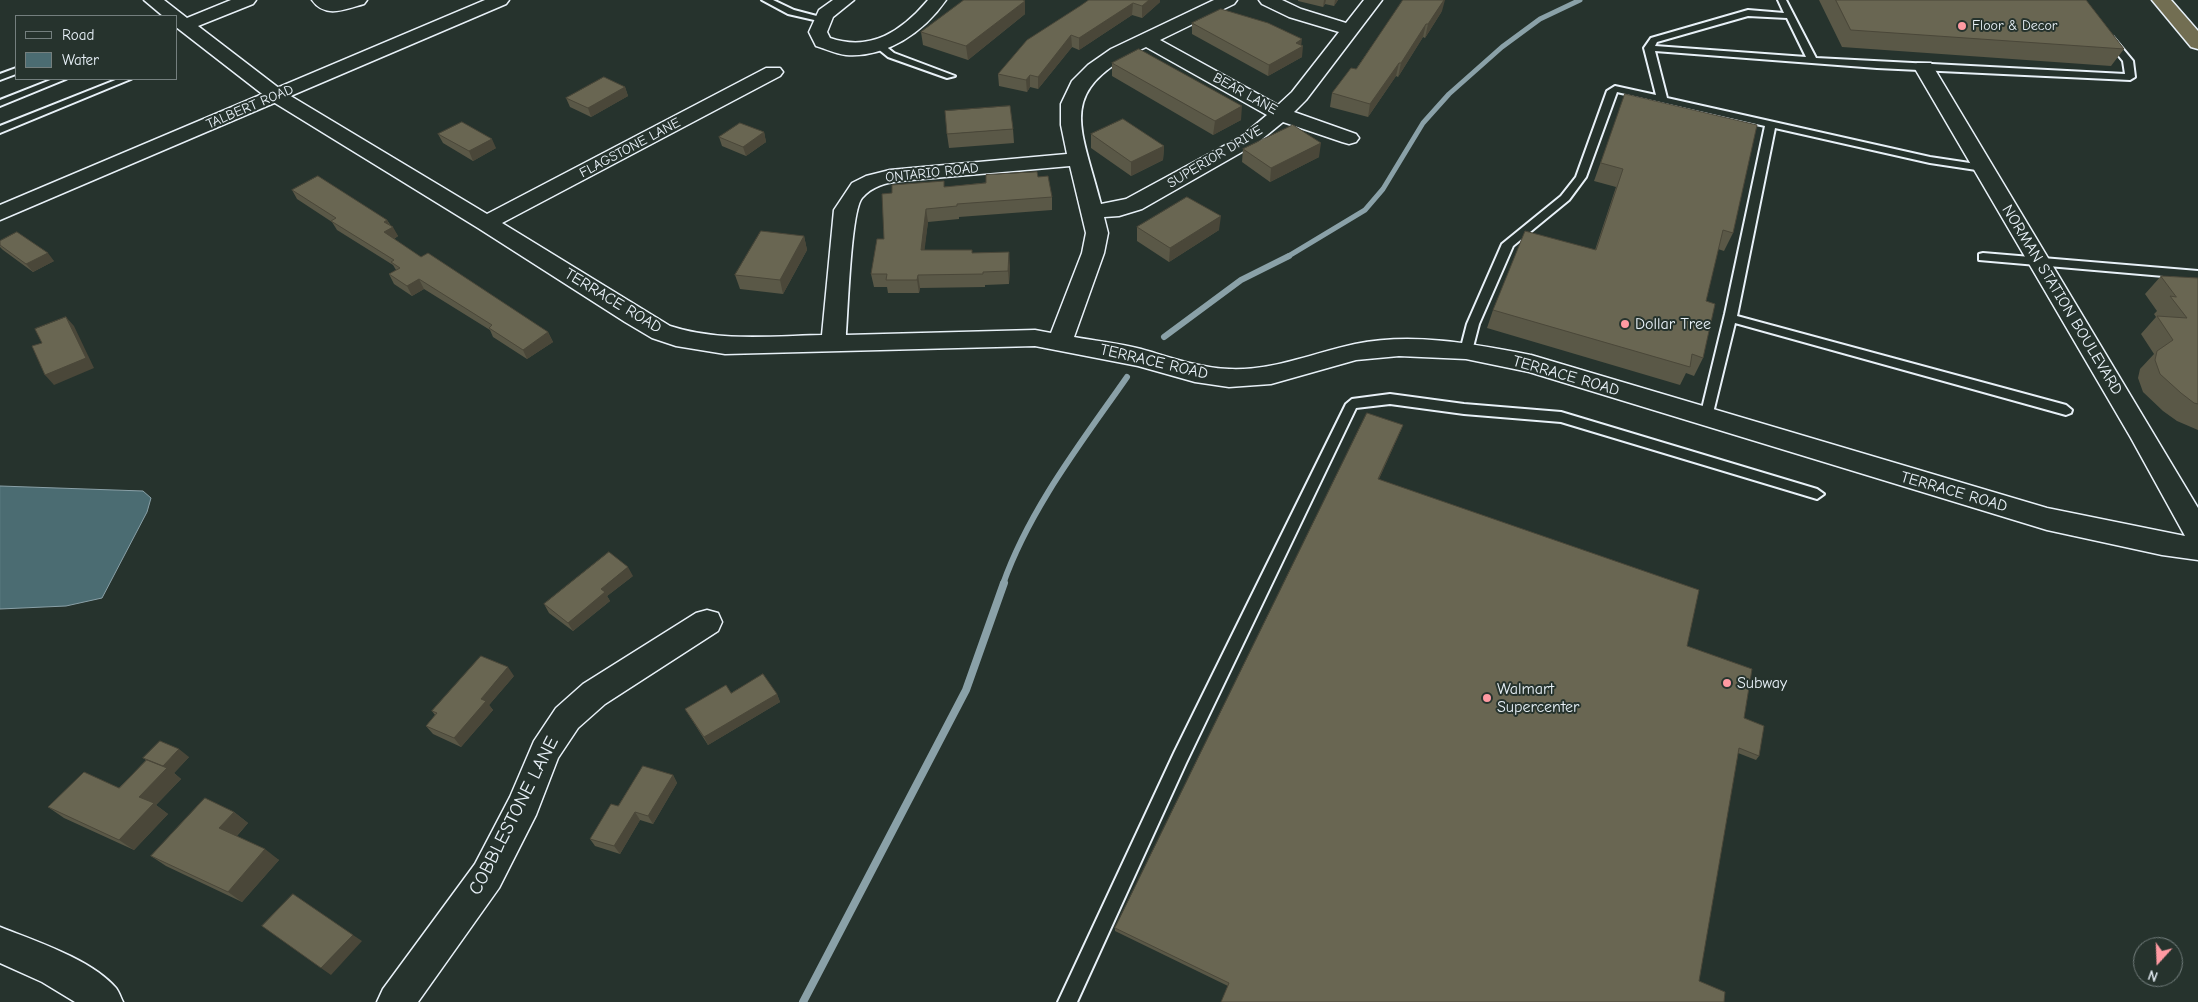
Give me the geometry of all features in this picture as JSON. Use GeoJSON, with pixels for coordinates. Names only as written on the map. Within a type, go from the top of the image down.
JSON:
{"type":"FeatureCollection","features":[{"type":"Feature","properties":{"kind":"highway"},"geometry":{"type":"LineString","coordinates":[[2161,0],[2198,43]]}},
{"type":"Feature","properties":{"kind":"street","name":"TERRACE ROAD"},"geometry":{"type":"LineString","coordinates":[[153,0],[170,15]]}},
{"type":"Feature","properties":{"kind":"street"},"geometry":{"type":"LineString","coordinates":[[178,22],[247,0]]}},
{"type":"Feature","properties":{"kind":"street"},"geometry":{"type":"LineString","coordinates":[[321,0],[331,6],[358,0]]}},
{"type":"Feature","properties":{"kind":"street","name":"TALBERT ROAD"},"geometry":{"type":"LineString","coordinates":[[0,213],[500,0]]}},
{"type":"Feature","properties":{"kind":"street"},"geometry":{"type":"LineString","coordinates":[[845,0],[824,14],[818,32],[822,42],[846,49],[880,46],[910,28],[937,0]]}},
{"type":"Feature","properties":{"kind":"street"},"geometry":{"type":"LineString","coordinates":[[1268,0],[1295,13],[1351,30]]}},
{"type":"Feature","properties":{"kind":"street","name":"SUPERIOR DRIVE"},"geometry":{"type":"LineString","coordinates":[[1093,211],[1120,209],[1134,204],[1249,140],[1299,96],[1373,0]]}},
{"type":"Feature","properties":{"kind":"street"},"geometry":{"type":"LineString","coordinates":[[1060,341],[1093,253],[1097,233],[1071,125],[1071,104],[1079,85],[1095,69],[1118,53],[1146,40],[1217,1]]}},
{"type":"Feature","properties":{"kind":"street","name":"TERRACE ROAD"},"geometry":{"type":"LineString","coordinates":[[178,22],[277,96],[486,223],[633,316],[660,332],[685,340],[725,346],[1004,337],[1060,341],[1138,357],[1195,373],[1229,378],[1271,376],[1356,352],[1399,348],[1466,351],[1531,364],[2047,519],[2162,544],[2198,549]]}},
{"type":"Feature","properties":{"kind":"street","name":"BEAR LANE"},"geometry":{"type":"LineString","coordinates":[[1146,40],[1280,114],[1349,138]]}},
{"type":"Feature","properties":{"kind":"street","name":"NORMAN STATION BOULEVARD"},"geometry":{"type":"LineString","coordinates":[[1924,67],[2198,533]]}},
{"type":"Feature","properties":{"kind":"street","name":"FLAGSTONE LANE"},"geometry":{"type":"LineString","coordinates":[[486,223],[774,72]]}},
{"type":"Feature","properties":{"kind":"street","name":"ONTARIO ROAD"},"geometry":{"type":"LineString","coordinates":[[832,343],[845,210],[850,195],[862,185],[881,177],[1078,159]]}},
{"type":"Feature","properties":{"kind":"street","name":"COBBLESTONE LANE"},"geometry":{"type":"LineString","coordinates":[[396,1002],[487,876],[524,804],[545,750],[567,718],[594,694],[707,622]]}},
{"type":"Feature","properties":{"kind":"street"},"geometry":{"type":"LineString","coordinates":[[0,945],[53,968],[89,988],[104,1002]]}},
{"type":"Feature","properties":{"kind":"lane"},"geometry":{"type":"LineString","coordinates":[[766,0],[791,12],[823,19]]}},
{"type":"Feature","properties":{"kind":"lane"},"geometry":{"type":"LineString","coordinates":[[1782,0],[1813,60]]}},
{"type":"Feature","properties":{"kind":"lane"},"geometry":{"type":"LineString","coordinates":[[1662,99],[1649,48],[1654,40],[1748,13],[1791,16]]}},
{"type":"Feature","properties":{"kind":"lane"},"geometry":{"type":"LineString","coordinates":[[1649,48],[1924,67],[2130,77],[2128,61],[2103,31]]}},
{"type":"Feature","properties":{"kind":"lane"},"geometry":{"type":"LineString","coordinates":[[880,46],[891,55],[950,76]]}},
{"type":"Feature","properties":{"kind":"lane"},"geometry":{"type":"LineString","coordinates":[[0,77],[15,71]]}},
{"type":"Feature","properties":{"kind":"lane"},"geometry":{"type":"LineString","coordinates":[[0,103],[58,80]]}},
{"type":"Feature","properties":{"kind":"lane"},"geometry":{"type":"LineString","coordinates":[[0,130],[124,80]]}},
{"type":"Feature","properties":{"kind":"lane"},"geometry":{"type":"LineString","coordinates":[[1466,351],[1473,324],[1508,244],[1565,198],[1581,177],[1610,93],[1615,89],[1930,160],[1983,168]]}},
{"type":"Feature","properties":{"kind":"lane"},"geometry":{"type":"LineString","coordinates":[[1706,417],[1730,318],[1771,123]]}},
{"type":"Feature","properties":{"kind":"lane"},"geometry":{"type":"LineString","coordinates":[[1983,257],[2040,264],[2198,274]]}},
{"type":"Feature","properties":{"kind":"lane"},"geometry":{"type":"LineString","coordinates":[[1730,318],[2066,410]]}},
{"type":"Feature","properties":{"kind":"lane"},"geometry":{"type":"LineString","coordinates":[[1067,1002],[1180,758],[1352,404],[1390,399],[1464,409],[1561,417],[1817,494]]}},
{"type":"Feature","properties":{"kind":"water"},"geometry":{"type":"Polygon","coordinates":[[[0,486],[143,491],[151,498],[147,512],[102,598],[66,606],[0,609],[0,486]]]}},
{"type":"Feature","properties":{"kind":"building"},"geometry":{"type":"Polygon","coordinates":[[[964,0],[1025,1],[966,46],[921,32],[964,0]]]}},
{"type":"Feature","properties":{"kind":"building"},"geometry":{"type":"Polygon","coordinates":[[[1089,0],[1149,0],[1142,6],[1133,3],[1079,38],[1071,35],[1038,77],[1030,75],[1026,80],[998,74],[1027,40],[1089,0]]]}},
{"type":"Feature","properties":{"kind":"building"},"geometry":{"type":"Polygon","coordinates":[[[1403,0],[1444,0],[1370,104],[1332,93],[1351,68],[1356,69],[1403,0]]]}},
{"type":"Feature","properties":{"kind":"building"},"geometry":{"type":"Polygon","coordinates":[[[1836,0],[2086,0],[2124,49],[1851,30],[1836,0]]]}},
{"type":"Feature","properties":{"kind":"building"},"geometry":{"type":"Polygon","coordinates":[[[1221,9],[1268,23],[1302,39],[1296,43],[1303,46],[1269,65],[1192,23],[1221,9]]]}},
{"type":"Feature","properties":{"kind":"building"},"geometry":{"type":"Polygon","coordinates":[[[1139,49],[1242,106],[1215,121],[1112,63],[1139,49]]]}},
{"type":"Feature","properties":{"kind":"building"},"geometry":{"type":"Polygon","coordinates":[[[604,77],[625,87],[588,108],[566,98],[604,77]]]}},
{"type":"Feature","properties":{"kind":"building"},"geometry":{"type":"Polygon","coordinates":[[[1625,94],[1757,125],[1733,233],[1723,230],[1706,301],[1715,304],[1703,358],[1692,354],[1690,367],[1493,310],[1525,231],[1596,250],[1623,169],[1601,163],[1625,94]]]}},
{"type":"Feature","properties":{"kind":"building"},"geometry":{"type":"Polygon","coordinates":[[[1010,106],[1013,129],[947,134],[945,111],[1010,106]]]}},
{"type":"Feature","properties":{"kind":"building"},"geometry":{"type":"Polygon","coordinates":[[[1123,119],[1164,146],[1131,162],[1091,134],[1123,119]]]}},
{"type":"Feature","properties":{"kind":"building"},"geometry":{"type":"Polygon","coordinates":[[[462,122],[492,139],[469,151],[438,134],[462,122]]]}},
{"type":"Feature","properties":{"kind":"building"},"geometry":{"type":"Polygon","coordinates":[[[740,123],[764,132],[743,147],[719,137],[740,123]]]}},
{"type":"Feature","properties":{"kind":"building"},"geometry":{"type":"Polygon","coordinates":[[[1293,125],[1321,143],[1271,168],[1243,149],[1293,125]]]}},
{"type":"Feature","properties":{"kind":"building"},"geometry":{"type":"Polygon","coordinates":[[[1037,172],[1038,177],[1048,176],[1052,197],[957,204],[957,206],[926,209],[921,250],[972,250],[972,253],[1009,252],[1008,271],[983,272],[983,274],[918,275],[917,280],[886,280],[887,274],[871,274],[877,239],[884,239],[882,194],[892,193],[892,185],[944,181],[944,187],[986,183],[986,175],[1037,172]]]}},
{"type":"Feature","properties":{"kind":"building"},"geometry":{"type":"Polygon","coordinates":[[[318,176],[387,220],[384,222],[393,227],[384,232],[421,257],[428,253],[548,332],[523,350],[489,328],[492,325],[419,279],[407,286],[389,274],[400,268],[391,262],[394,260],[331,221],[336,218],[292,190],[318,176]]]}},
{"type":"Feature","properties":{"kind":"building"},"geometry":{"type":"Polygon","coordinates":[[[1187,197],[1221,216],[1170,248],[1137,227],[1187,197]]]}},
{"type":"Feature","properties":{"kind":"building"},"geometry":{"type":"Polygon","coordinates":[[[761,231],[804,236],[780,280],[735,275],[761,231]]]}},
{"type":"Feature","properties":{"kind":"building"},"geometry":{"type":"Polygon","coordinates":[[[17,232],[48,253],[26,264],[0,245],[0,241],[17,232]]]}},
{"type":"Feature","properties":{"kind":"building"},"geometry":{"type":"Polygon","coordinates":[[[2161,276],[2198,278],[2198,404],[2181,393],[2160,374],[2155,360],[2157,351],[2173,340],[2157,316],[2187,318],[2170,296],[2176,297],[2161,276]]]}},
{"type":"Feature","properties":{"kind":"building"},"geometry":{"type":"Polygon","coordinates":[[[66,317],[86,358],[45,375],[32,346],[42,343],[35,329],[66,317]]]}},
{"type":"Feature","properties":{"kind":"building","name":"Walmart Supercenter"},"geometry":{"type":"Polygon","coordinates":[[[1367,413],[1403,425],[1378,479],[1699,590],[1687,646],[1752,669],[1744,718],[1764,726],[1759,756],[1739,748],[1699,981],[1725,992],[1724,1002],[1221,1002],[1229,983],[1115,928],[1367,413]]]}},
{"type":"Feature","properties":{"kind":"building"},"geometry":{"type":"Polygon","coordinates":[[[609,552],[628,567],[601,589],[605,592],[568,623],[544,604],[609,552]]]}},
{"type":"Feature","properties":{"kind":"building"},"geometry":{"type":"Polygon","coordinates":[[[481,656],[508,667],[481,699],[486,701],[454,738],[426,726],[437,713],[432,711],[481,656]]]}},
{"type":"Feature","properties":{"kind":"building"},"geometry":{"type":"Polygon","coordinates":[[[763,674],[777,694],[704,737],[685,709],[726,685],[731,693],[763,674]]]}},
{"type":"Feature","properties":{"kind":"building"},"geometry":{"type":"Polygon","coordinates":[[[160,741],[179,749],[163,766],[143,758],[160,741]]]}},
{"type":"Feature","properties":{"kind":"building"},"geometry":{"type":"Polygon","coordinates":[[[147,760],[167,768],[139,797],[154,803],[119,840],[48,807],[84,772],[119,788],[147,760]]]}},
{"type":"Feature","properties":{"kind":"building"},"geometry":{"type":"Polygon","coordinates":[[[643,766],[673,775],[648,816],[635,812],[614,846],[590,839],[611,804],[618,806],[643,766]]]}},
{"type":"Feature","properties":{"kind":"building"},"geometry":{"type":"Polygon","coordinates":[[[205,798],[234,812],[219,828],[265,849],[228,892],[151,856],[205,798]]]}},
{"type":"Feature","properties":{"kind":"building"},"geometry":{"type":"Polygon","coordinates":[[[293,894],[353,935],[321,968],[262,926],[293,894]]]}},
{"type":"Feature","properties":{"kind":"waterway"},"geometry":{"type":"LineString","coordinates":[[1287,257],[1365,210],[1383,189],[1423,123],[1449,94],[1502,47],[1540,19],[1580,0]]}},
{"type":"Feature","properties":{"kind":"waterway"},"geometry":{"type":"LineString","coordinates":[[1164,337],[1241,280],[1287,257]]}},
{"type":"Feature","properties":{"kind":"waterway"},"geometry":{"type":"LineString","coordinates":[[1003,584],[1014,556],[1042,503],[1075,451],[1127,377]]}},
{"type":"Feature","properties":{"kind":"waterway"},"geometry":{"type":"LineString","coordinates":[[803,1002],[966,690],[1004,583]]}},
{"type":"Feature","properties":{"kind":"place","name":"Floor & Decor"},"geometry":{"type":"Point","coordinates":[1962,26]}},
{"type":"Feature","properties":{"kind":"place","name":"Dollar Tree"},"geometry":{"type":"Point","coordinates":[1625,324]}},
{"type":"Feature","properties":{"kind":"place","name":"Subway"},"geometry":{"type":"Point","coordinates":[1727,683]}},
{"type":"Feature","properties":{"kind":"place","name":"Walmart Supercenter"},"geometry":{"type":"Point","coordinates":[1487,698]}}]}
